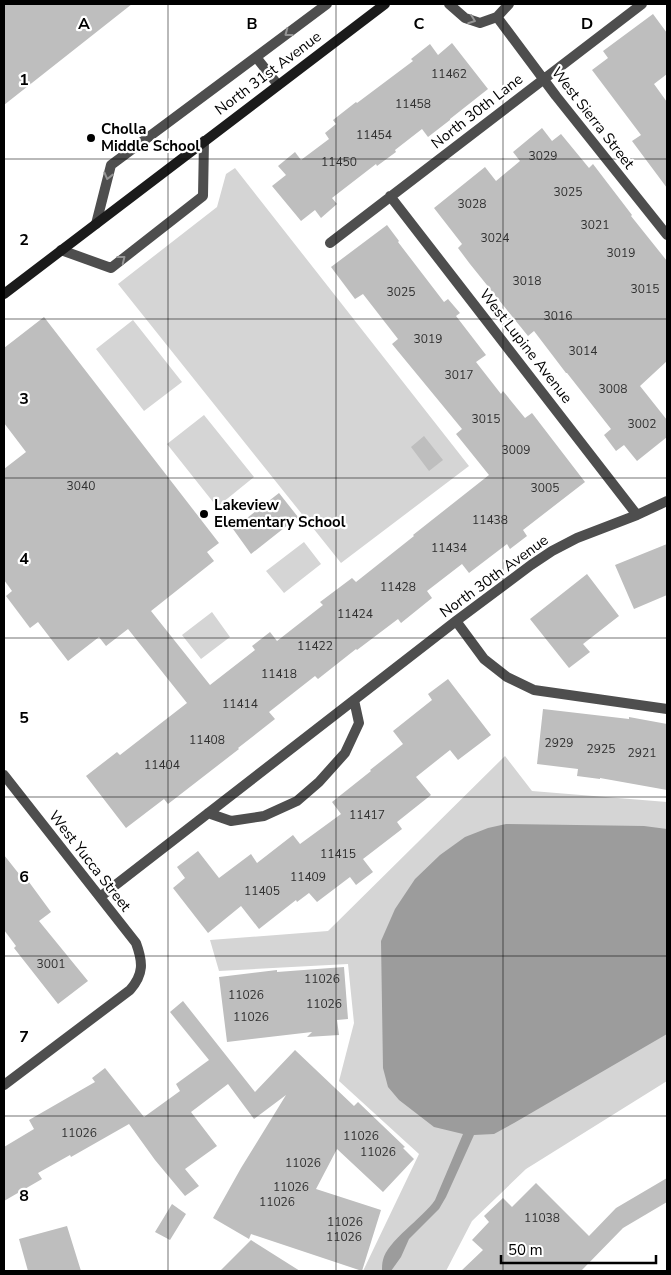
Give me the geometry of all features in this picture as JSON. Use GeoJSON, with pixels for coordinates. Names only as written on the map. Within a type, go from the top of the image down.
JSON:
{"type":"FeatureCollection","features":[{"type":"Feature","properties":{"kind":"street"},"geometry":{"type":"LineString","coordinates":[[96,224],[111,166],[327,4]]}},
{"type":"Feature","properties":{"kind":"street","name":"North 31st Avenue"},"geometry":{"type":"LineString","coordinates":[[4,294],[385,4]]}},
{"type":"Feature","properties":{"kind":"street"},"geometry":{"type":"LineString","coordinates":[[450,4],[465,18],[480,23],[498,17],[509,4]]}},
{"type":"Feature","properties":{"kind":"street","name":"North 30th Lane"},"geometry":{"type":"LineString","coordinates":[[330,243],[642,4]]}},
{"type":"Feature","properties":{"kind":"street","name":"West Sierra Street"},"geometry":{"type":"LineString","coordinates":[[498,17],[543,79],[667,233]]}},
{"type":"Feature","properties":{"kind":"street"},"geometry":{"type":"LineString","coordinates":[[256,57],[278,85]]}},
{"type":"Feature","properties":{"kind":"street"},"geometry":{"type":"LineString","coordinates":[[61,250],[111,268],[203,196],[204,141]]}},
{"type":"Feature","properties":{"kind":"street","name":"West Lupine Avenue"},"geometry":{"type":"LineString","coordinates":[[390,196],[637,515]]}},
{"type":"Feature","properties":{"kind":"street","name":"North 30th Avenue"},"geometry":{"type":"LineString","coordinates":[[100,897],[456,621],[552,551],[577,538],[637,515],[667,501]]}},
{"type":"Feature","properties":{"kind":"street"},"geometry":{"type":"LineString","coordinates":[[456,621],[484,659],[507,677],[534,690],[667,709]]}},
{"type":"Feature","properties":{"kind":"street"},"geometry":{"type":"LineString","coordinates":[[208,813],[230,821],[264,816],[297,801],[319,782],[345,753],[359,723],[354,700]]}},
{"type":"Feature","properties":{"kind":"street","name":"West Yucca Street"},"geometry":{"type":"LineString","coordinates":[[4,775],[136,943],[141,957],[138,982],[130,990],[4,1085]]}},
{"type":"Feature","properties":{"kind":"shaded area"},"geometry":{"type":"Polygon","coordinates":[[[235,168],[469,466],[341,563],[118,284],[217,207],[226,174],[235,168]]]}},
{"type":"Feature","properties":{"kind":"shaded area"},"geometry":{"type":"Polygon","coordinates":[[[133,320],[182,382],[144,411],[96,349],[133,320]]]}},
{"type":"Feature","properties":{"kind":"shaded area"},"geometry":{"type":"Polygon","coordinates":[[[204,415],[254,477],[217,507],[167,444],[204,415]]]}},
{"type":"Feature","properties":{"kind":"shaded area"},"geometry":{"type":"Polygon","coordinates":[[[304,542],[321,564],[284,593],[266,571],[304,542]]]}},
{"type":"Feature","properties":{"kind":"shaded area"},"geometry":{"type":"Polygon","coordinates":[[[212,612],[230,637],[201,659],[182,635],[212,612]]]}},
{"type":"Feature","properties":{"kind":"shaded area"},"geometry":{"type":"Polygon","coordinates":[[[505,756],[532,791],[667,802],[667,1081],[526,1169],[472,1221],[446,1271],[363,1271],[419,1154],[339,1081],[354,1023],[348,964],[219,971],[210,940],[328,931],[505,756]]]}},
{"type":"Feature","properties":{"kind":"shaded area"},"geometry":{"type":"Polygon","coordinates":[[[506,824],[644,826],[667,829],[667,1034],[494,1134],[474,1135],[439,1209],[409,1239],[401,1257],[391,1271],[382,1271],[383,1260],[391,1245],[435,1200],[463,1134],[434,1127],[399,1100],[388,1087],[383,1068],[381,941],[395,909],[415,879],[440,855],[465,837],[488,828],[506,824]]]}},
{"type":"Feature","properties":{"kind":"building"},"geometry":{"type":"Polygon","coordinates":[[[4,4],[132,4],[4,105],[4,4]]]}},
{"type":"Feature","properties":{"kind":"building"},"geometry":{"type":"Polygon","coordinates":[[[653,14],[667,33],[667,74],[654,84],[667,102],[667,188],[632,141],[641,135],[592,70],[608,58],[603,51],[653,14]]]}},
{"type":"Feature","properties":{"kind":"building"},"geometry":{"type":"Polygon","coordinates":[[[452,43],[488,89],[428,137],[422,129],[395,150],[396,152],[377,166],[376,164],[332,198],[337,204],[321,218],[315,210],[301,221],[272,186],[286,175],[278,166],[295,152],[301,160],[329,139],[325,133],[336,124],[333,120],[413,61],[411,59],[430,44],[438,55],[452,43]]]}},
{"type":"Feature","properties":{"kind":"building"},"geometry":{"type":"Polygon","coordinates":[[[542,128],[552,141],[561,134],[589,168],[593,164],[667,261],[667,361],[640,386],[667,420],[667,437],[637,461],[624,445],[616,451],[604,435],[611,429],[534,331],[528,336],[470,264],[458,248],[462,244],[434,208],[485,167],[496,181],[520,161],[513,152],[542,128]]]}},
{"type":"Feature","properties":{"kind":"building"},"geometry":{"type":"Polygon","coordinates":[[[387,225],[444,302],[448,299],[460,313],[456,316],[486,355],[476,362],[501,394],[503,391],[525,418],[532,413],[585,482],[523,530],[527,536],[510,549],[507,544],[469,573],[462,564],[427,591],[432,598],[401,623],[398,619],[318,679],[315,676],[269,712],[275,719],[239,749],[168,804],[164,799],[126,828],[86,776],[117,752],[120,755],[187,703],[128,629],[106,646],[99,637],[68,661],[38,622],[30,628],[6,596],[12,591],[4,580],[4,469],[26,452],[4,423],[4,348],[44,317],[219,543],[207,552],[214,561],[151,611],[210,685],[255,650],[252,646],[270,632],[277,641],[323,605],[320,602],[352,578],[356,582],[489,475],[456,434],[462,429],[392,344],[398,339],[363,294],[355,299],[331,267],[387,225]]]}},
{"type":"Feature","properties":{"kind":"building"},"geometry":{"type":"Polygon","coordinates":[[[424,436],[443,460],[429,471],[411,447],[424,436]]]}},
{"type":"Feature","properties":{"kind":"building"},"geometry":{"type":"Polygon","coordinates":[[[279,493],[298,517],[251,554],[233,529],[279,493]]]}},
{"type":"Feature","properties":{"kind":"building"},"geometry":{"type":"Polygon","coordinates":[[[667,544],[667,595],[634,609],[615,565],[667,544]]]}},
{"type":"Feature","properties":{"kind":"building"},"geometry":{"type":"Polygon","coordinates":[[[587,574],[619,616],[583,644],[590,652],[569,668],[530,619],[587,574]]]}},
{"type":"Feature","properties":{"kind":"building"},"geometry":{"type":"Polygon","coordinates":[[[448,679],[491,735],[458,760],[450,750],[416,777],[431,795],[397,822],[402,829],[363,859],[373,872],[356,885],[350,877],[317,902],[309,893],[297,902],[296,900],[259,929],[241,906],[208,933],[173,888],[185,878],[177,867],[198,851],[219,878],[251,854],[257,863],[293,835],[300,844],[341,814],[332,802],[403,744],[393,731],[432,700],[428,694],[448,679]]]}},
{"type":"Feature","properties":{"kind":"building"},"geometry":{"type":"Polygon","coordinates":[[[543,709],[629,719],[629,717],[667,724],[667,790],[600,778],[577,776],[578,769],[537,764],[543,709]]]}},
{"type":"Feature","properties":{"kind":"building"},"geometry":{"type":"Polygon","coordinates":[[[4,855],[27,884],[29,882],[51,912],[39,921],[88,981],[58,1004],[14,948],[16,946],[4,930],[4,855]]]}},
{"type":"Feature","properties":{"kind":"building"},"geometry":{"type":"Polygon","coordinates":[[[344,967],[348,1019],[337,1020],[339,1035],[307,1037],[312,1032],[227,1042],[219,977],[277,970],[277,972],[344,967]]]}},
{"type":"Feature","properties":{"kind":"building"},"geometry":{"type":"Polygon","coordinates":[[[183,1001],[255,1092],[295,1050],[354,1106],[358,1102],[405,1147],[403,1148],[414,1159],[383,1192],[337,1149],[316,1189],[381,1210],[362,1271],[251,1234],[249,1239],[213,1218],[286,1095],[254,1119],[228,1084],[191,1112],[217,1146],[185,1169],[199,1186],[185,1196],[155,1160],[129,1124],[71,1157],[70,1155],[38,1173],[42,1179],[4,1201],[4,1147],[34,1129],[29,1120],[95,1082],[92,1078],[105,1068],[144,1117],[180,1091],[176,1084],[209,1060],[170,1012],[183,1001]]]}},
{"type":"Feature","properties":{"kind":"building"},"geometry":{"type":"Polygon","coordinates":[[[667,1178],[667,1202],[623,1228],[581,1271],[461,1271],[483,1250],[472,1240],[489,1222],[484,1216],[503,1198],[512,1207],[536,1183],[589,1236],[616,1208],[667,1178]]]}},
{"type":"Feature","properties":{"kind":"building"},"geometry":{"type":"Polygon","coordinates":[[[172,1204],[186,1214],[170,1240],[155,1232],[172,1204]]]}},
{"type":"Feature","properties":{"kind":"building"},"geometry":{"type":"Polygon","coordinates":[[[67,1226],[81,1271],[28,1271],[19,1239],[67,1226]]]}},
{"type":"Feature","properties":{"kind":"building"},"geometry":{"type":"Polygon","coordinates":[[[251,1240],[300,1271],[220,1271],[251,1240]]]}},
{"type":"Feature","properties":{"kind":"place","name":"Cholla Middle School"},"geometry":{"type":"Point","coordinates":[91,138]}},
{"type":"Feature","properties":{"kind":"place","name":"Lakeview Elementary School"},"geometry":{"type":"Point","coordinates":[204,514]}}]}
